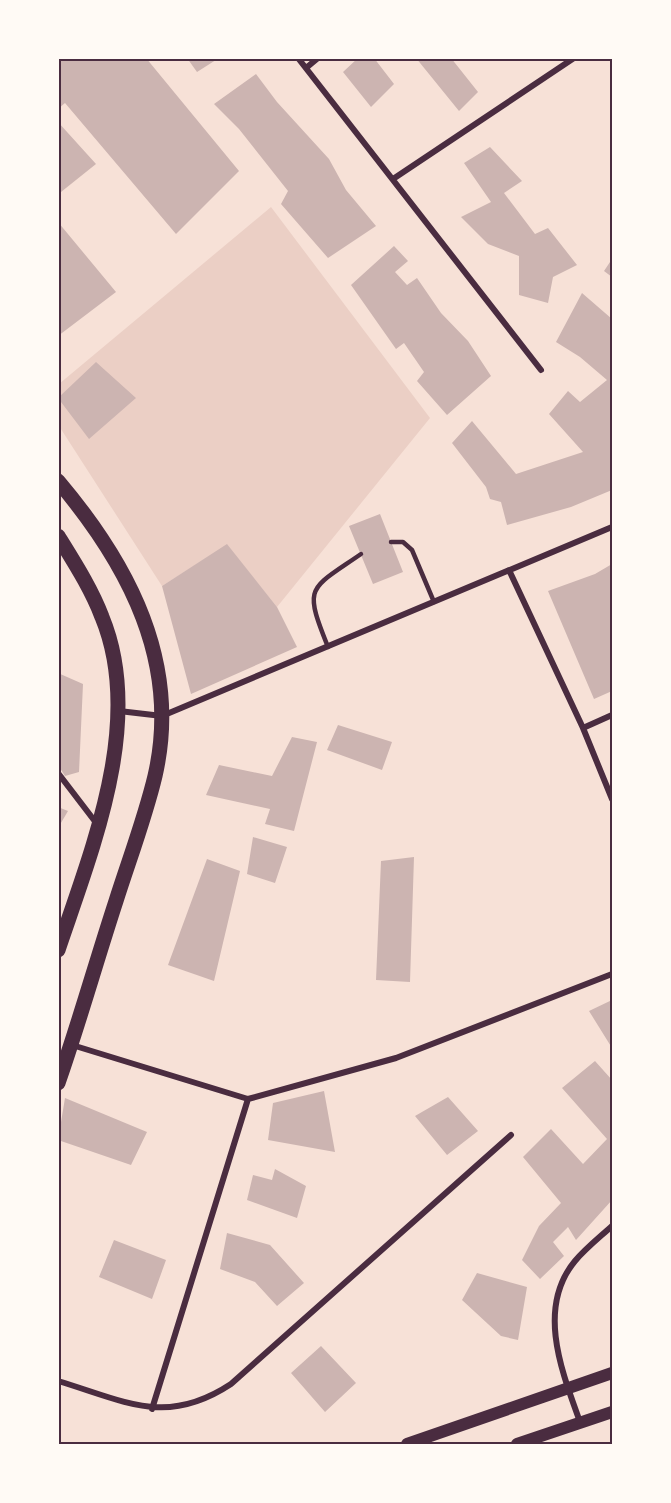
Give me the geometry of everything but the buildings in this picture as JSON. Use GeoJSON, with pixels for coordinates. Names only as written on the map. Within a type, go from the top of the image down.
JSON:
{"type":"FeatureCollection","features":[{"type":"Feature","properties":{"kind":"main road"},"geometry":{"type":"LineString","coordinates":[[58,481],[126,578],[148,627],[160,675],[162,716],[155,774],[58,1083]]}},
{"type":"Feature","properties":{"kind":"main road"},"geometry":{"type":"LineString","coordinates":[[58,536],[86,582],[103,618],[114,655],[119,711],[113,765],[58,950]]}},
{"type":"Feature","properties":{"kind":"main road"},"geometry":{"type":"LineString","coordinates":[[407,1444],[612,1373]]}},
{"type":"Feature","properties":{"kind":"main road"},"geometry":{"type":"LineString","coordinates":[[518,1444],[612,1412]]}},
{"type":"Feature","properties":{"kind":"street"},"geometry":{"type":"LineString","coordinates":[[298,58],[541,370]]}},
{"type":"Feature","properties":{"kind":"street"},"geometry":{"type":"LineString","coordinates":[[306,68],[318,58]]}},
{"type":"Feature","properties":{"kind":"street"},"geometry":{"type":"LineString","coordinates":[[393,179],[574,58]]}},
{"type":"Feature","properties":{"kind":"street"},"geometry":{"type":"LineString","coordinates":[[119,711],[162,716],[612,527]]}},
{"type":"Feature","properties":{"kind":"street"},"geometry":{"type":"LineString","coordinates":[[509,570],[583,728],[612,799]]}},
{"type":"Feature","properties":{"kind":"street"},"geometry":{"type":"LineString","coordinates":[[583,728],[612,715]]}},
{"type":"Feature","properties":{"kind":"street"},"geometry":{"type":"LineString","coordinates":[[58,773],[97,825]]}},
{"type":"Feature","properties":{"kind":"street"},"geometry":{"type":"LineString","coordinates":[[71,1045],[248,1099],[396,1058],[612,974]]}},
{"type":"Feature","properties":{"kind":"street"},"geometry":{"type":"LineString","coordinates":[[152,1408],[248,1099]]}},
{"type":"Feature","properties":{"kind":"street"},"geometry":{"type":"LineString","coordinates":[[58,1381],[152,1408],[174,1408],[200,1401],[231,1384],[511,1135]]}},
{"type":"Feature","properties":{"kind":"street"},"geometry":{"type":"LineString","coordinates":[[580,1423],[555,1341],[555,1312],[561,1284],[575,1261],[612,1226]]}},
{"type":"Feature","properties":{"kind":"lane"},"geometry":{"type":"LineString","coordinates":[[391,542],[402,542],[412,550],[434,602]]}},
{"type":"Feature","properties":{"kind":"lane"},"geometry":{"type":"LineString","coordinates":[[328,646],[313,608],[314,593],[322,581],[361,554]]}},
{"type":"Feature","properties":{"kind":"shaded area"},"geometry":{"type":"Polygon","coordinates":[[[271,207],[430,418],[277,607],[227,545],[162,586],[59,426],[59,384],[271,207]]]}}]}
